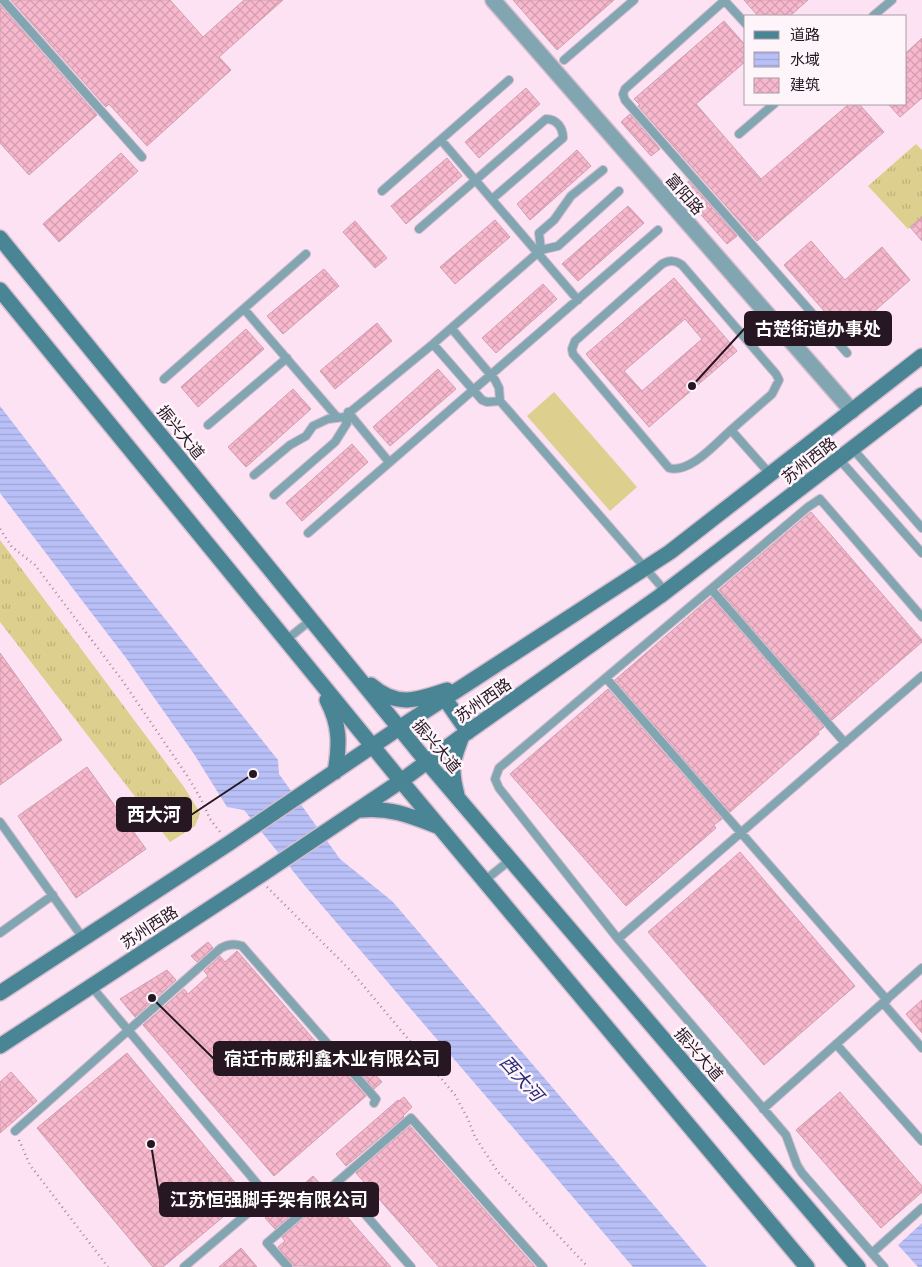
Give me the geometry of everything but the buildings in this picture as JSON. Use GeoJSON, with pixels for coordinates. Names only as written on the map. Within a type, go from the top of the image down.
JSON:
{"type":"FeatureCollection","features":[{"type":"Feature","properties":{"kind":"main road","name":"振兴大道"},"geometry":{"type":"LineString","coordinates":[[0,238],[427,762],[858,1267]]}},
{"type":"Feature","properties":{"kind":"main road"},"geometry":{"type":"LineString","coordinates":[[0,290],[372,746],[807,1267]]}},
{"type":"Feature","properties":{"kind":"main road","name":"苏州西路"},"geometry":{"type":"LineString","coordinates":[[0,993],[233,841],[399,728],[670,552],[922,356]]}},
{"type":"Feature","properties":{"kind":"main road","name":"苏州西路"},"geometry":{"type":"LineString","coordinates":[[0,1046],[401,781],[666,592],[922,395]]}},
{"type":"Feature","properties":{"kind":"main road"},"geometry":{"type":"LineString","coordinates":[[347,664],[379,692],[402,700],[420,700],[470,682]]}},
{"type":"Feature","properties":{"kind":"main road"},"geometry":{"type":"LineString","coordinates":[[312,672],[335,715],[339,735],[339,751],[329,776]]}},
{"type":"Feature","properties":{"kind":"main road"},"geometry":{"type":"LineString","coordinates":[[445,699],[465,734],[452,762],[452,776],[458,799]]}},
{"type":"Feature","properties":{"kind":"main road"},"geometry":{"type":"LineString","coordinates":[[359,810],[377,808],[394,811],[439,827]]}},
{"type":"Feature","properties":{"kind":"street","name":"富阳路"},"geometry":{"type":"LineString","coordinates":[[493,0],[852,411]]}},
{"type":"Feature","properties":{"kind":"lane"},"geometry":{"type":"LineString","coordinates":[[3,0],[142,157]]}},
{"type":"Feature","properties":{"kind":"lane"},"geometry":{"type":"LineString","coordinates":[[564,60],[634,0]]}},
{"type":"Feature","properties":{"kind":"lane"},"geometry":{"type":"LineString","coordinates":[[744,22],[725,0],[625,89],[623,94],[625,100],[847,353]]}},
{"type":"Feature","properties":{"kind":"lane"},"geometry":{"type":"LineString","coordinates":[[874,15],[892,0]]}},
{"type":"Feature","properties":{"kind":"lane"},"geometry":{"type":"LineString","coordinates":[[382,191],[509,80]]}},
{"type":"Feature","properties":{"kind":"lane"},"geometry":{"type":"LineString","coordinates":[[739,134],[773,105]]}},
{"type":"Feature","properties":{"kind":"lane"},"geometry":{"type":"LineString","coordinates":[[419,229],[546,119],[552,119],[560,125],[563,131],[563,138],[492,199]]}},
{"type":"Feature","properties":{"kind":"lane"},"geometry":{"type":"LineString","coordinates":[[441,140],[539,251],[578,300]]}},
{"type":"Feature","properties":{"kind":"lane"},"geometry":{"type":"LineString","coordinates":[[539,251],[539,233],[554,220],[571,196],[603,170]]}},
{"type":"Feature","properties":{"kind":"lane"},"geometry":{"type":"LineString","coordinates":[[254,475],[290,445],[306,436],[313,426],[343,415],[452,329],[539,251],[558,246],[619,191]]}},
{"type":"Feature","properties":{"kind":"lane"},"geometry":{"type":"LineString","coordinates":[[308,533],[658,230]]}},
{"type":"Feature","properties":{"kind":"lane"},"geometry":{"type":"LineString","coordinates":[[164,379],[306,254]]}},
{"type":"Feature","properties":{"kind":"lane"},"geometry":{"type":"LineString","coordinates":[[669,261],[682,265],[776,374],[779,380],[772,394],[731,430],[690,465],[675,470],[669,468],[573,354],[572,349],[575,341],[662,264],[669,261]]}},
{"type":"Feature","properties":{"kind":"lane"},"geometry":{"type":"LineString","coordinates":[[244,309],[287,358],[389,462]]}},
{"type":"Feature","properties":{"kind":"lane"},"geometry":{"type":"LineString","coordinates":[[452,329],[491,375],[499,388],[500,402],[666,592]]}},
{"type":"Feature","properties":{"kind":"lane"},"geometry":{"type":"LineString","coordinates":[[433,344],[472,391],[482,400],[500,402]]}},
{"type":"Feature","properties":{"kind":"lane"},"geometry":{"type":"LineString","coordinates":[[208,425],[287,358]]}},
{"type":"Feature","properties":{"kind":"lane"},"geometry":{"type":"LineString","coordinates":[[274,496],[335,442],[347,423],[343,415]]}},
{"type":"Feature","properties":{"kind":"lane"},"geometry":{"type":"LineString","coordinates":[[731,430],[770,474]]}},
{"type":"Feature","properties":{"kind":"lane"},"geometry":{"type":"LineString","coordinates":[[852,448],[922,528]]}},
{"type":"Feature","properties":{"kind":"lane"},"geometry":{"type":"LineString","coordinates":[[839,458],[922,553]]}},
{"type":"Feature","properties":{"kind":"lane"},"geometry":{"type":"LineString","coordinates":[[884,1267],[802,1173],[797,1165],[786,1135],[618,939],[499,788],[495,779],[499,768],[808,507],[820,499],[922,617]]}},
{"type":"Feature","properties":{"kind":"lane"},"geometry":{"type":"LineString","coordinates":[[711,589],[844,743]]}},
{"type":"Feature","properties":{"kind":"lane"},"geometry":{"type":"LineString","coordinates":[[286,640],[311,620]]}},
{"type":"Feature","properties":{"kind":"lane"},"geometry":{"type":"LineString","coordinates":[[618,939],[922,676]]}},
{"type":"Feature","properties":{"kind":"lane"},"geometry":{"type":"LineString","coordinates":[[606,678],[885,1001],[922,1048]]}},
{"type":"Feature","properties":{"kind":"lane"},"geometry":{"type":"LineString","coordinates":[[0,822],[84,938]]}},
{"type":"Feature","properties":{"kind":"lane"},"geometry":{"type":"LineString","coordinates":[[484,880],[510,860]]}},
{"type":"Feature","properties":{"kind":"lane"},"geometry":{"type":"LineString","coordinates":[[0,933],[53,895]]}},
{"type":"Feature","properties":{"kind":"lane"},"geometry":{"type":"LineString","coordinates":[[15,1131],[221,948],[228,944],[242,946],[376,1099],[374,1104]]}},
{"type":"Feature","properties":{"kind":"lane"},"geometry":{"type":"LineString","coordinates":[[763,1109],[922,968]]}},
{"type":"Feature","properties":{"kind":"lane"},"geometry":{"type":"LineString","coordinates":[[91,986],[265,1193],[266,1197],[262,1201],[184,1267]]}},
{"type":"Feature","properties":{"kind":"lane"},"geometry":{"type":"LineString","coordinates":[[836,1044],[922,1141]]}},
{"type":"Feature","properties":{"kind":"lane"},"geometry":{"type":"LineString","coordinates":[[288,1267],[267,1243],[411,1118],[544,1267]]}},
{"type":"Feature","properties":{"kind":"lane"},"geometry":{"type":"LineString","coordinates":[[337,1182],[411,1267]]}},
{"type":"Feature","properties":{"kind":"lane"},"geometry":{"type":"LineString","coordinates":[[872,1253],[922,1208]]}},
{"type":"Feature","properties":{"kind":"path"},"geometry":{"type":"LineString","coordinates":[[0,528],[12,547],[36,565],[122,680],[188,778],[201,799],[210,819],[233,841]]}},
{"type":"Feature","properties":{"kind":"path"},"geometry":{"type":"LineString","coordinates":[[259,876],[352,972],[455,1095],[468,1118],[475,1137],[498,1172],[588,1267]]}},
{"type":"Feature","properties":{"kind":"path"},"geometry":{"type":"LineString","coordinates":[[15,1131],[30,1165],[108,1267]]}},
{"type":"Feature","properties":{"kind":"green space"},"geometry":{"type":"Polygon","coordinates":[[[916,144],[922,150],[922,217],[908,229],[868,186],[916,144]]]}},
{"type":"Feature","properties":{"kind":"green space"},"geometry":{"type":"Polygon","coordinates":[[[554,392],[637,487],[610,511],[527,416],[554,392]]]}},
{"type":"Feature","properties":{"kind":"green space"},"geometry":{"type":"Polygon","coordinates":[[[0,540],[184,787],[200,813],[195,826],[170,842],[0,622],[0,540]]]}},
{"type":"Feature","properties":{"kind":"water"},"geometry":{"type":"Polygon","coordinates":[[[0,406],[129,574],[278,760],[279,774],[340,859],[392,901],[707,1267],[633,1267],[305,886],[244,810],[227,807],[194,754],[126,658],[0,493],[0,406]]]}},
{"type":"Feature","properties":{"kind":"water"},"geometry":{"type":"Polygon","coordinates":[[[922,1223],[922,1267],[918,1267],[898,1245],[922,1223]]]}},
{"type":"Feature","properties":{"kind":"place","name":"古楚街道办事处"},"geometry":{"type":"Point","coordinates":[692,386]}},
{"type":"Feature","properties":{"kind":"place","name":"西大河"},"geometry":{"type":"Point","coordinates":[253,774]}},
{"type":"Feature","properties":{"kind":"place","name":"宿迁市威利鑫木业有限公司"},"geometry":{"type":"Point","coordinates":[152,998]}},
{"type":"Feature","properties":{"kind":"place","name":"江苏恒强脚手架有限公司"},"geometry":{"type":"Point","coordinates":[151,1144]}}]}
